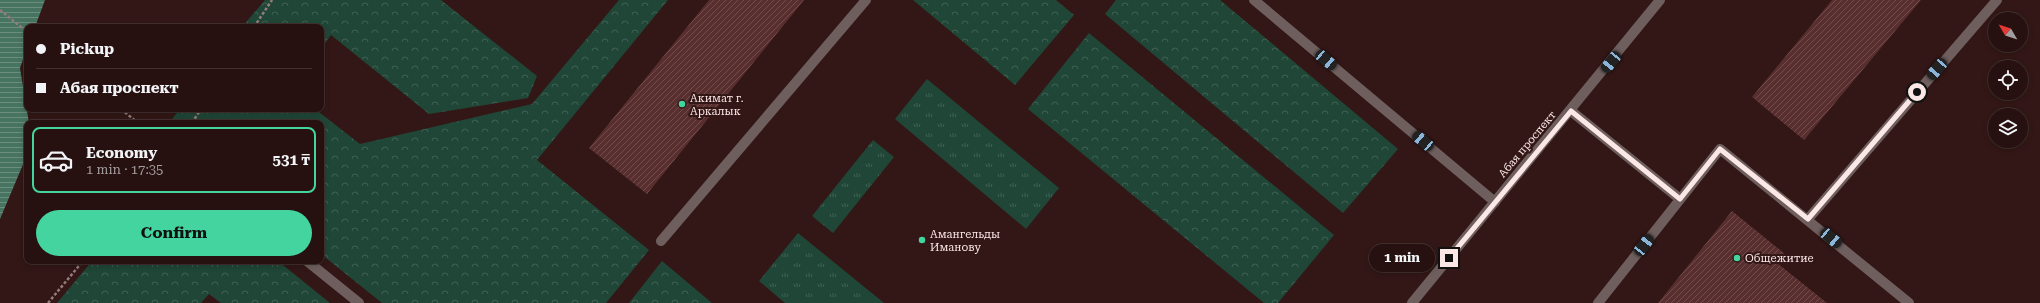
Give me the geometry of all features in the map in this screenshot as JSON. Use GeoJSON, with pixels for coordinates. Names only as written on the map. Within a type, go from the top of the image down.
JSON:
{"type":"FeatureCollection","features":[{"type":"Feature","properties":{"kind":"street"},"geometry":{"type":"LineString","coordinates":[[661,241],[866,0]]}},
{"type":"Feature","properties":{"kind":"street"},"geometry":{"type":"LineString","coordinates":[[1254,0],[1495,202]]}},
{"type":"Feature","properties":{"kind":"street","name":"Абая проспект"},"geometry":{"type":"LineString","coordinates":[[1412,303],[1571,111],[1660,0]]}},
{"type":"Feature","properties":{"kind":"street"},"geometry":{"type":"LineString","coordinates":[[1808,219],[1997,0]]}},
{"type":"Feature","properties":{"kind":"street"},"geometry":{"type":"LineString","coordinates":[[1571,111],[1680,199]]}},
{"type":"Feature","properties":{"kind":"street"},"geometry":{"type":"LineString","coordinates":[[1598,303],[1720,149],[1808,219],[1909,303]]}},
{"type":"Feature","properties":{"kind":"street"},"geometry":{"type":"LineString","coordinates":[[312,264],[359,303]]}},
{"type":"Feature","properties":{"kind":"path"},"geometry":{"type":"LineString","coordinates":[[256,24],[272,0]]}},
{"type":"Feature","properties":{"kind":"path"},"geometry":{"type":"LineString","coordinates":[[0,10],[24,30]]}},
{"type":"Feature","properties":{"kind":"path"},"geometry":{"type":"LineString","coordinates":[[125,112],[134,120]]}},
{"type":"Feature","properties":{"kind":"path"},"geometry":{"type":"LineString","coordinates":[[48,303],[80,264]]}},
{"type":"Feature","properties":{"kind":"green space"},"geometry":{"type":"Polygon","coordinates":[[[265,0],[441,0],[537,76],[528,98],[429,114],[331,35],[324,45],[324,24],[245,24],[265,0]]]}},
{"type":"Feature","properties":{"kind":"green space"},"geometry":{"type":"Polygon","coordinates":[[[619,0],[668,0],[537,160],[649,250],[606,303],[382,303],[324,256],[324,120],[171,120],[178,112],[319,112],[360,144],[532,104],[619,0]]]}},
{"type":"Feature","properties":{"kind":"green space"},"geometry":{"type":"Polygon","coordinates":[[[913,0],[1056,0],[1074,15],[1015,85],[913,0]]]}},
{"type":"Feature","properties":{"kind":"green space"},"geometry":{"type":"Polygon","coordinates":[[[1116,0],[1220,0],[1398,149],[1343,213],[1105,14],[1116,0]]]}},
{"type":"Feature","properties":{"kind":"green space"},"geometry":{"type":"Polygon","coordinates":[[[1089,33],[1334,235],[1278,303],[1264,303],[1028,109],[1089,33]]]}},
{"type":"Feature","properties":{"kind":"green space"},"geometry":{"type":"Polygon","coordinates":[[[927,79],[1059,188],[1026,229],[895,119],[927,79]]]}},
{"type":"Feature","properties":{"kind":"green space"},"geometry":{"type":"Polygon","coordinates":[[[873,140],[894,157],[833,233],[812,216],[873,140]]]}},
{"type":"Feature","properties":{"kind":"green space"},"geometry":{"type":"Polygon","coordinates":[[[798,233],[884,303],[785,303],[759,281],[798,233]]]}},
{"type":"Feature","properties":{"kind":"green space"},"geometry":{"type":"Polygon","coordinates":[[[662,261],[712,303],[629,303],[662,261]]]}},
{"type":"Feature","properties":{"kind":"green space"},"geometry":{"type":"Polygon","coordinates":[[[90,264],[282,264],[330,303],[221,303],[209,294],[201,303],[57,303],[90,264]]]}},
{"type":"Feature","properties":{"kind":"shaded area"},"geometry":{"type":"Polygon","coordinates":[[[0,0],[45,0],[36,24],[24,24],[24,57],[20,68],[24,92],[24,112],[27,112],[29,120],[24,120],[24,162],[0,219],[0,0]]]}},
{"type":"Feature","properties":{"kind":"building"},"geometry":{"type":"Polygon","coordinates":[[[709,0],[804,0],[647,194],[589,148],[709,0]]]}},
{"type":"Feature","properties":{"kind":"building"},"geometry":{"type":"Polygon","coordinates":[[[1832,0],[1921,0],[1804,140],[1752,97],[1832,0]]]}},
{"type":"Feature","properties":{"kind":"building","name":"Общежитие"},"geometry":{"type":"Polygon","coordinates":[[[1732,211],[1785,254],[1777,263],[1827,303],[1658,303],[1732,211]]]}},
{"type":"Feature","properties":{"kind":"place","name":"Акимат г. Аркалык"},"geometry":{"type":"Point","coordinates":[682,104]}},
{"type":"Feature","properties":{"kind":"place","name":"Амангельды Иманову"},"geometry":{"type":"Point","coordinates":[922,240]}},
{"type":"Feature","properties":{"kind":"place","name":"Общежитие"},"geometry":{"type":"Point","coordinates":[1737,258]}},
{"type":"Feature","properties":{"kind":"route"},"geometry":{"type":"LineString","coordinates":[[1449,258],[1571,111],[1680,199],[1720,149],[1808,219],[1917,92]]}}]}
